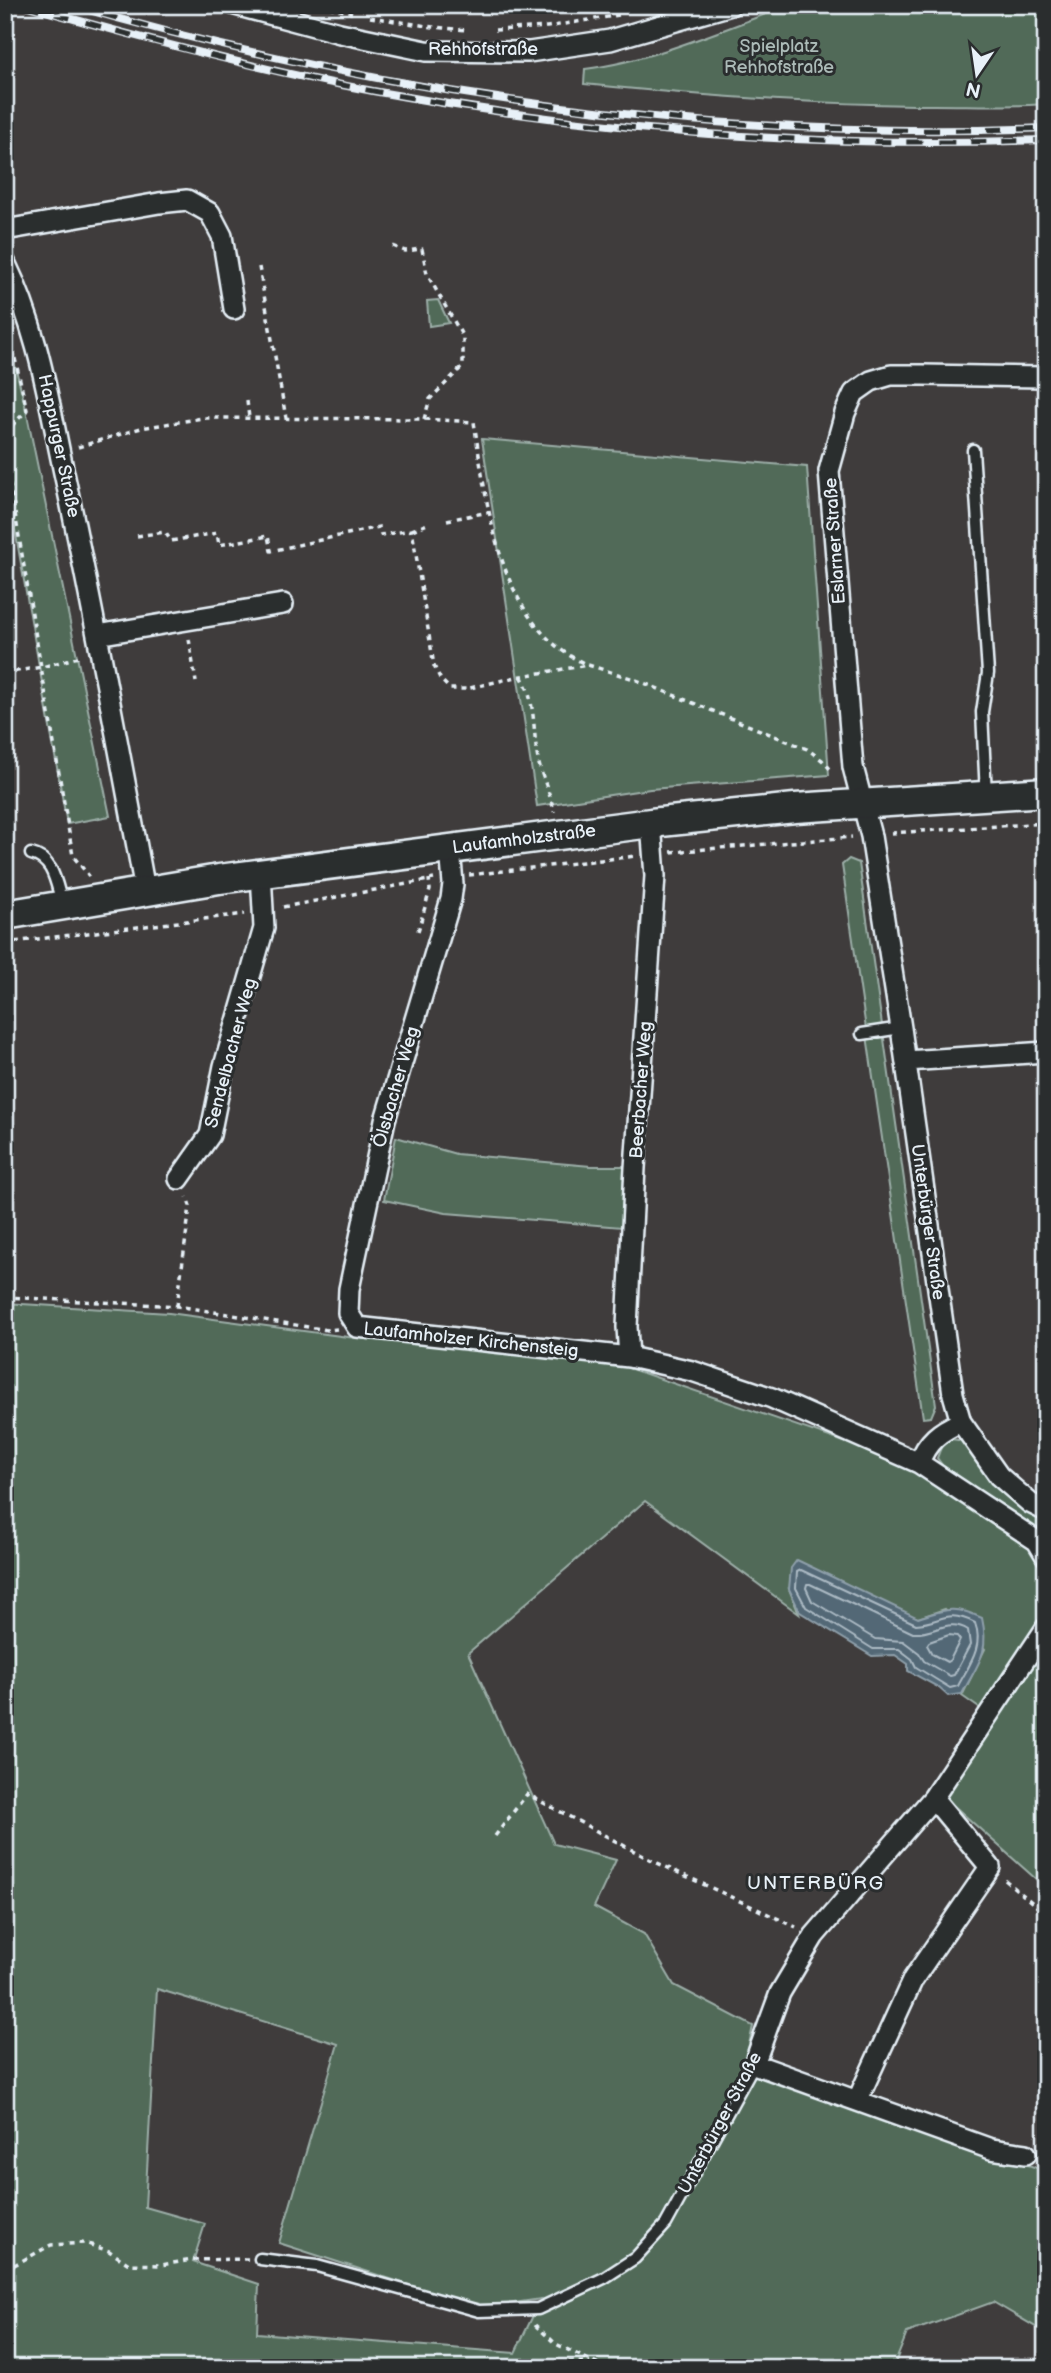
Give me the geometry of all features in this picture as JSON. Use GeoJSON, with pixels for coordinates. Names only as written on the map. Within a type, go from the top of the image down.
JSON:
{"type":"FeatureCollection","features":[{"type":"Feature","properties":{"kind":"main road","name":"Laufamholzstraße"},"geometry":{"type":"LineString","coordinates":[[5,915],[261,873],[651,823],[862,803],[1046,792]]}},
{"type":"Feature","properties":{"kind":"street","name":"Rehhofstraße"},"geometry":{"type":"LineString","coordinates":[[235,5],[340,33],[426,51],[528,52],[610,40],[731,5]]}},
{"type":"Feature","properties":{"kind":"street"},"geometry":{"type":"LineString","coordinates":[[5,230],[187,200],[210,212],[222,236],[234,309]]}},
{"type":"Feature","properties":{"kind":"street","name":"Happurger Straße"},"geometry":{"type":"LineString","coordinates":[[5,262],[20,293],[41,361],[99,643],[145,890]]}},
{"type":"Feature","properties":{"kind":"street","name":"Eslarner Straße"},"geometry":{"type":"LineString","coordinates":[[862,803],[852,755],[829,471],[853,393],[871,381],[891,376],[1046,377]]}},
{"type":"Feature","properties":{"kind":"street"},"geometry":{"type":"LineString","coordinates":[[99,643],[186,620],[283,604]]}},
{"type":"Feature","properties":{"kind":"street","name":"Unterbürger Straße"},"geometry":{"type":"LineString","coordinates":[[862,803],[871,836],[953,1394],[961,1422]]}},
{"type":"Feature","properties":{"kind":"street","name":"Beerbacher Weg"},"geometry":{"type":"LineString","coordinates":[[629,1357],[627,1328],[635,1168],[655,876],[651,823]]}},
{"type":"Feature","properties":{"kind":"street","name":"Ölsbacher Weg"},"geometry":{"type":"LineString","coordinates":[[357,1327],[348,1312],[349,1289],[384,1120],[451,899],[453,884],[450,848]]}},
{"type":"Feature","properties":{"kind":"street","name":"Sendelbacher Weg"},"geometry":{"type":"LineString","coordinates":[[179,1179],[210,1135],[224,1066],[260,945],[264,910],[261,873]]}},
{"type":"Feature","properties":{"kind":"street"},"geometry":{"type":"LineString","coordinates":[[906,1060],[1046,1052]]}},
{"type":"Feature","properties":{"kind":"street","name":"Laufamholzer Kirchensteig"},"geometry":{"type":"LineString","coordinates":[[357,1327],[629,1357],[692,1371],[772,1398],[919,1463]]}},
{"type":"Feature","properties":{"kind":"street"},"geometry":{"type":"LineString","coordinates":[[1046,1511],[1030,1503],[999,1476],[961,1422],[930,1440],[919,1463],[1037,1541],[1046,1556]]}},
{"type":"Feature","properties":{"kind":"street","name":"Unterbürger Straße"},"geometry":{"type":"LineString","coordinates":[[754,2064],[780,1993],[814,1936],[933,1798],[1046,1628]]}},
{"type":"Feature","properties":{"kind":"street"},"geometry":{"type":"LineString","coordinates":[[858,2099],[912,1979],[990,1867],[933,1798]]}},
{"type":"Feature","properties":{"kind":"street"},"geometry":{"type":"LineString","coordinates":[[754,2064],[858,2099],[991,2149],[1026,2154]]}},
{"type":"Feature","properties":{"kind":"lane"},"geometry":{"type":"LineString","coordinates":[[973,450],[988,673],[982,712],[986,795]]}},
{"type":"Feature","properties":{"kind":"lane"},"geometry":{"type":"LineString","coordinates":[[31,854],[42,857],[51,867],[62,905]]}},
{"type":"Feature","properties":{"kind":"lane"},"geometry":{"type":"LineString","coordinates":[[862,1034],[901,1028]]}},
{"type":"Feature","properties":{"kind":"lane","name":"Unterbürger Straße"},"geometry":{"type":"LineString","coordinates":[[260,2259],[317,2266],[479,2311],[538,2309],[604,2278],[635,2258],[666,2224],[754,2064]]}},
{"type":"Feature","properties":{"kind":"path"},"geometry":{"type":"LineString","coordinates":[[321,5],[361,15],[467,30]]}},
{"type":"Feature","properties":{"kind":"path"},"geometry":{"type":"LineString","coordinates":[[492,30],[547,27],[624,14]]}},
{"type":"Feature","properties":{"kind":"path"},"geometry":{"type":"LineString","coordinates":[[393,246],[405,251],[422,249],[426,274],[463,337],[463,366],[430,399],[424,419]]}},
{"type":"Feature","properties":{"kind":"path"},"geometry":{"type":"LineString","coordinates":[[260,267],[286,418]]}},
{"type":"Feature","properties":{"kind":"path"},"geometry":{"type":"LineString","coordinates":[[5,433],[27,410],[13,350]]}},
{"type":"Feature","properties":{"kind":"path"},"geometry":{"type":"LineString","coordinates":[[247,401],[249,418]]}},
{"type":"Feature","properties":{"kind":"path"},"geometry":{"type":"LineString","coordinates":[[60,453],[141,428],[203,418],[424,419],[474,422],[489,512],[510,579],[538,629],[555,647],[588,665],[634,679],[807,749],[822,760],[862,803]]}},
{"type":"Feature","properties":{"kind":"path"},"geometry":{"type":"LineString","coordinates":[[5,454],[73,856],[89,874],[99,933]]}},
{"type":"Feature","properties":{"kind":"path"},"geometry":{"type":"LineString","coordinates":[[447,520],[489,512]]}},
{"type":"Feature","properties":{"kind":"path"},"geometry":{"type":"LineString","coordinates":[[137,536],[165,532],[171,541],[217,533],[219,545],[268,536],[271,551],[379,527],[381,535],[412,530],[430,523]]}},
{"type":"Feature","properties":{"kind":"path"},"geometry":{"type":"LineString","coordinates":[[412,530],[434,666],[441,680],[450,689],[466,690],[521,676],[588,665]]}},
{"type":"Feature","properties":{"kind":"path"},"geometry":{"type":"LineString","coordinates":[[186,620],[196,682]]}},
{"type":"Feature","properties":{"kind":"path"},"geometry":{"type":"LineString","coordinates":[[5,673],[42,667],[99,643]]}},
{"type":"Feature","properties":{"kind":"path"},"geometry":{"type":"LineString","coordinates":[[521,676],[529,689],[535,746],[551,796],[557,835]]}},
{"type":"Feature","properties":{"kind":"path"},"geometry":{"type":"LineString","coordinates":[[418,931],[430,890],[429,879]]}},
{"type":"Feature","properties":{"kind":"path"},"geometry":{"type":"LineString","coordinates":[[5,943],[264,910]]}},
{"type":"Feature","properties":{"kind":"path"},"geometry":{"type":"LineString","coordinates":[[177,1306],[190,1206],[179,1179]]}},
{"type":"Feature","properties":{"kind":"path","name":"Laufamholzer Kirchensteig"},"geometry":{"type":"LineString","coordinates":[[5,1297],[177,1306],[327,1331],[357,1327]]}},
{"type":"Feature","properties":{"kind":"path"},"geometry":{"type":"LineString","coordinates":[[495,1836],[527,1794],[651,1860],[814,1936]]}},
{"type":"Feature","properties":{"kind":"path"},"geometry":{"type":"LineString","coordinates":[[990,1867],[1046,1913]]}},
{"type":"Feature","properties":{"kind":"path"},"geometry":{"type":"LineString","coordinates":[[5,2270],[51,2245],[85,2243],[109,2250],[129,2264],[161,2265],[192,2260],[260,2259]]}},
{"type":"Feature","properties":{"kind":"path"},"geometry":{"type":"LineString","coordinates":[[523,2310],[534,2325],[556,2344],[605,2368]]}},
{"type":"Feature","properties":{"kind":"path"},"geometry":{"type":"LineString","coordinates":[[540,2368],[553,2362],[592,2362]]}},
{"type":"Feature","properties":{"kind":"green space","name":"Spielplatz Rehhofstraße"},"geometry":{"type":"Polygon","coordinates":[[[790,5],[1046,5],[1046,104],[990,106],[803,102],[584,84],[585,69],[662,51],[790,5]]]}},
{"type":"Feature","properties":{"kind":"green space"},"geometry":{"type":"Polygon","coordinates":[[[438,300],[449,323],[429,326],[427,301],[438,300]]]}},
{"type":"Feature","properties":{"kind":"green space"},"geometry":{"type":"Polygon","coordinates":[[[13,358],[110,816],[67,824],[5,473],[5,359],[13,358]]]}},
{"type":"Feature","properties":{"kind":"green space"},"geometry":{"type":"Polygon","coordinates":[[[482,439],[807,467],[829,775],[650,789],[537,806],[482,439]]]}},
{"type":"Feature","properties":{"kind":"green space"},"geometry":{"type":"Polygon","coordinates":[[[849,859],[859,863],[936,1405],[931,1417],[923,1418],[842,865],[849,859]]]}},
{"type":"Feature","properties":{"kind":"green space"},"geometry":{"type":"Polygon","coordinates":[[[396,1137],[456,1154],[591,1166],[624,1166],[622,1227],[446,1213],[384,1200],[396,1137]]]}},
{"type":"Feature","properties":{"kind":"green space"},"geometry":{"type":"Polygon","coordinates":[[[5,1303],[169,1313],[348,1337],[620,1365],[940,1475],[997,1502],[943,1466],[937,1458],[947,1439],[959,1440],[970,1449],[998,1489],[1046,1522],[1046,1888],[943,1796],[996,1720],[962,1696],[985,1649],[945,1609],[918,1618],[789,1589],[799,1614],[645,1501],[468,1653],[554,1844],[616,1860],[594,1907],[644,1934],[674,1985],[753,2026],[744,2068],[1040,2169],[1046,2156],[1046,2333],[993,2302],[907,2333],[893,2368],[5,2368],[5,1303]],[[157,1989],[145,2207],[205,2224],[193,2262],[259,2284],[257,2333],[515,2353],[541,2299],[480,2308],[279,2243],[338,2044],[157,1989]]]}},
{"type":"Feature","properties":{"kind":"water"},"geometry":{"type":"Polygon","coordinates":[[[797,1560],[918,1618],[936,1612],[957,1610],[982,1618],[984,1641],[981,1658],[962,1694],[948,1696],[938,1687],[908,1671],[908,1664],[895,1655],[872,1656],[800,1612],[789,1589],[791,1568],[797,1560]]]}},
{"type":"Feature","properties":{"kind":"railway"},"geometry":{"type":"LineString","coordinates":[[24,5],[285,73],[373,91],[540,117],[624,127],[792,139],[961,142],[1046,140]]}},
{"type":"Feature","properties":{"kind":"railway"},"geometry":{"type":"LineString","coordinates":[[71,5],[310,65],[432,88],[554,106],[676,119],[799,127],[923,130],[1046,128]]}},
{"type":"Feature","properties":{"kind":"district","name":"UNTERBÜRG"},"geometry":{"type":"Point","coordinates":[816,1883]}}]}
